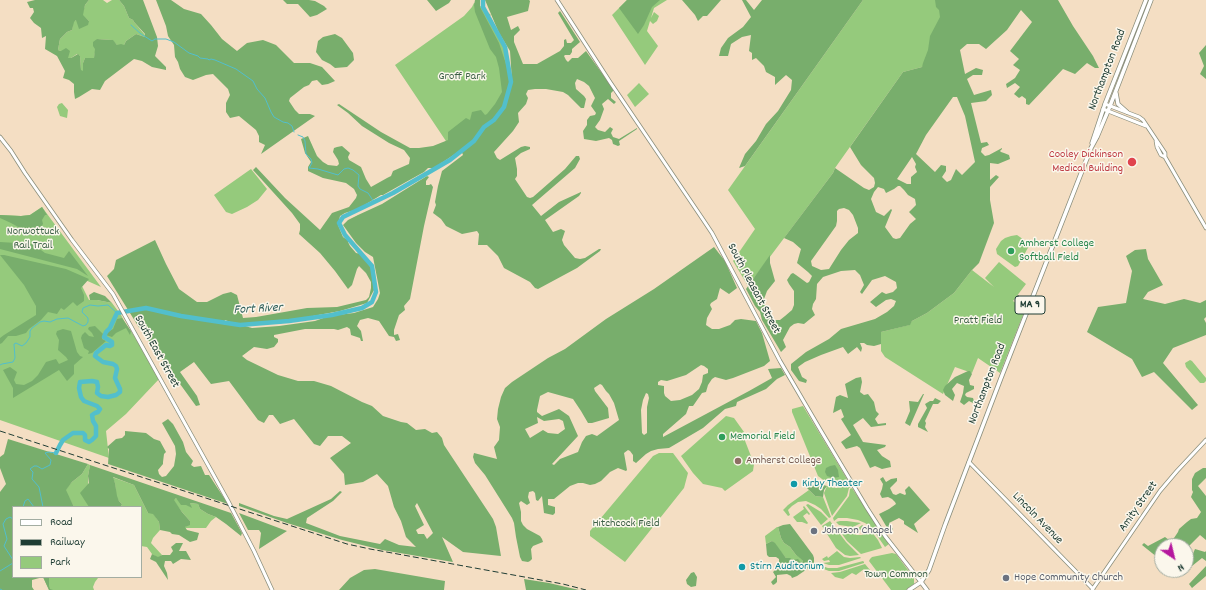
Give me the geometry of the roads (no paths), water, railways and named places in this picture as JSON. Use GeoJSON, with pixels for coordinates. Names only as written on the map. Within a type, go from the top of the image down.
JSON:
{"type":"FeatureCollection","features":[{"type":"Feature","properties":{"kind":"main road","name":"South Pleasant Street"},"geometry":{"type":"LineString","coordinates":[[557,0],[610,82],[709,228],[777,356],[821,432],[867,508],[886,536],[927,590]]}},
{"type":"Feature","properties":{"kind":"main road","name":"Northampton Road"},"geometry":{"type":"LineString","coordinates":[[1091,148],[1103,109],[1146,0]]}},
{"type":"Feature","properties":{"kind":"main road","name":"Northampton Road"},"geometry":{"type":"LineString","coordinates":[[921,582],[929,570],[969,462],[1091,148],[1108,111],[1151,0]]}},
{"type":"Feature","properties":{"kind":"main road"},"geometry":{"type":"LineString","coordinates":[[1116,90],[1118,104],[1127,112]]}},
{"type":"Feature","properties":{"kind":"main road"},"geometry":{"type":"LineString","coordinates":[[1105,104],[1141,119],[1165,153],[1165,157],[1206,228]]}},
{"type":"Feature","properties":{"kind":"main road"},"geometry":{"type":"LineString","coordinates":[[1103,109],[1146,126]]}},
{"type":"Feature","properties":{"kind":"main road","name":"South East Street"},"geometry":{"type":"LineString","coordinates":[[0,137],[72,240],[107,285],[126,316],[228,501],[272,590]]}},
{"type":"Feature","properties":{"kind":"main road","name":"Amity Street"},"geometry":{"type":"LineString","coordinates":[[1093,589],[1160,491],[1206,440]]}},
{"type":"Feature","properties":{"kind":"main road","name":"Lincoln Avenue"},"geometry":{"type":"LineString","coordinates":[[969,462],[1093,589]]}},
{"type":"Feature","properties":{"kind":"main road","name":"MA 9"},"geometry":{"type":"LineString","coordinates":[[909,590],[921,582]]}},
{"type":"Feature","properties":{"kind":"waterway","name":"Fort River"},"geometry":{"type":"LineString","coordinates":[[56,453],[63,440],[73,433],[83,433],[85,435],[85,440],[89,442],[96,436],[96,426],[92,415],[100,409],[97,406],[84,401],[81,397],[79,388],[80,382],[97,382],[97,393],[101,396],[108,397],[116,395],[120,392],[115,378],[117,369],[116,366],[103,362],[95,356],[96,353],[106,345],[112,345],[112,342],[104,337],[117,313],[146,308],[181,316],[240,325],[289,321],[332,315],[362,308],[372,302],[376,292],[372,266],[345,235],[339,223],[343,217],[393,193],[450,160],[474,141],[484,127],[494,120],[504,107],[511,82],[505,47],[483,7],[483,0]]}},
{"type":"Feature","properties":{"kind":"waterway"},"geometry":{"type":"LineString","coordinates":[[131,25],[152,41],[155,39],[166,39],[174,42],[189,53],[200,58],[215,60],[236,69],[253,81],[257,89],[265,98],[274,117],[288,123],[292,126],[294,132]]}},
{"type":"Feature","properties":{"kind":"waterway"},"geometry":{"type":"LineString","coordinates":[[298,135],[303,137],[305,141],[306,154],[311,159],[312,163],[309,168],[338,175],[344,169],[348,168],[353,170],[359,175],[358,186],[360,189],[368,193],[374,202]]}},
{"type":"Feature","properties":{"kind":"waterway"},"geometry":{"type":"LineString","coordinates":[[0,365],[13,362],[15,358],[14,344],[16,343],[22,346],[26,343],[30,337],[30,331],[40,322],[50,322],[57,319],[68,318],[83,326],[86,325],[88,318],[82,312],[83,308],[90,305],[108,305],[117,313]]}},
{"type":"Feature","properties":{"kind":"waterway","name":"Fort River"},"geometry":{"type":"LineString","coordinates":[[43,506],[39,487],[32,479],[33,472],[30,469],[34,466],[42,469],[50,465],[51,460],[45,453],[56,453]]}},
{"type":"Feature","properties":{"kind":"waterway","name":"Fort River"},"geometry":{"type":"LineString","coordinates":[[23,506],[25,501],[28,499],[33,506]]}},
{"type":"Feature","properties":{"kind":"waterway","name":"Fort River"},"geometry":{"type":"LineString","coordinates":[[12,518],[10,517],[6,519],[3,524],[7,539],[4,546],[12,558]]}},
{"type":"Feature","properties":{"kind":"waterway","name":"Fort River"},"geometry":{"type":"LineString","coordinates":[[0,571],[12,564]]}},
{"type":"Feature","properties":{"kind":"railway"},"geometry":{"type":"LineString","coordinates":[[0,431],[347,544],[563,584],[586,590]]}},
{"type":"Feature","properties":{"kind":"place","name":"Cooley Dickinson Medical Building"},"geometry":{"type":"Point","coordinates":[1132,162]}},
{"type":"Feature","properties":{"kind":"place","name":"Amherst College Softball Field"},"geometry":{"type":"Point","coordinates":[1011,251]}},
{"type":"Feature","properties":{"kind":"place","name":"Memorial Field"},"geometry":{"type":"Point","coordinates":[722,437]}},
{"type":"Feature","properties":{"kind":"place","name":"Amherst College"},"geometry":{"type":"Point","coordinates":[738,461]}},
{"type":"Feature","properties":{"kind":"place","name":"Kirby Theater"},"geometry":{"type":"Point","coordinates":[794,484]}},
{"type":"Feature","properties":{"kind":"place","name":"Johnson Chapel"},"geometry":{"type":"Point","coordinates":[814,531]}},
{"type":"Feature","properties":{"kind":"place","name":"Stirn Auditorium"},"geometry":{"type":"Point","coordinates":[742,567]}},
{"type":"Feature","properties":{"kind":"place","name":"Hope Community Church"},"geometry":{"type":"Point","coordinates":[1006,578]}},
{"type":"Feature","properties":{"kind":"park label","name":"Groff Park"},"geometry":{"type":"Point","coordinates":[462,77]}},
{"type":"Feature","properties":{"kind":"park label","name":"Norwottuck Rail Trail"},"geometry":{"type":"Point","coordinates":[33,239]}},
{"type":"Feature","properties":{"kind":"park label","name":"Pratt Field"},"geometry":{"type":"Point","coordinates":[978,321]}},
{"type":"Feature","properties":{"kind":"park label","name":"Hitchcock Field"},"geometry":{"type":"Point","coordinates":[626,524]}},
{"type":"Feature","properties":{"kind":"park label","name":"Town Common"},"geometry":{"type":"Point","coordinates":[896,575]}}]}
